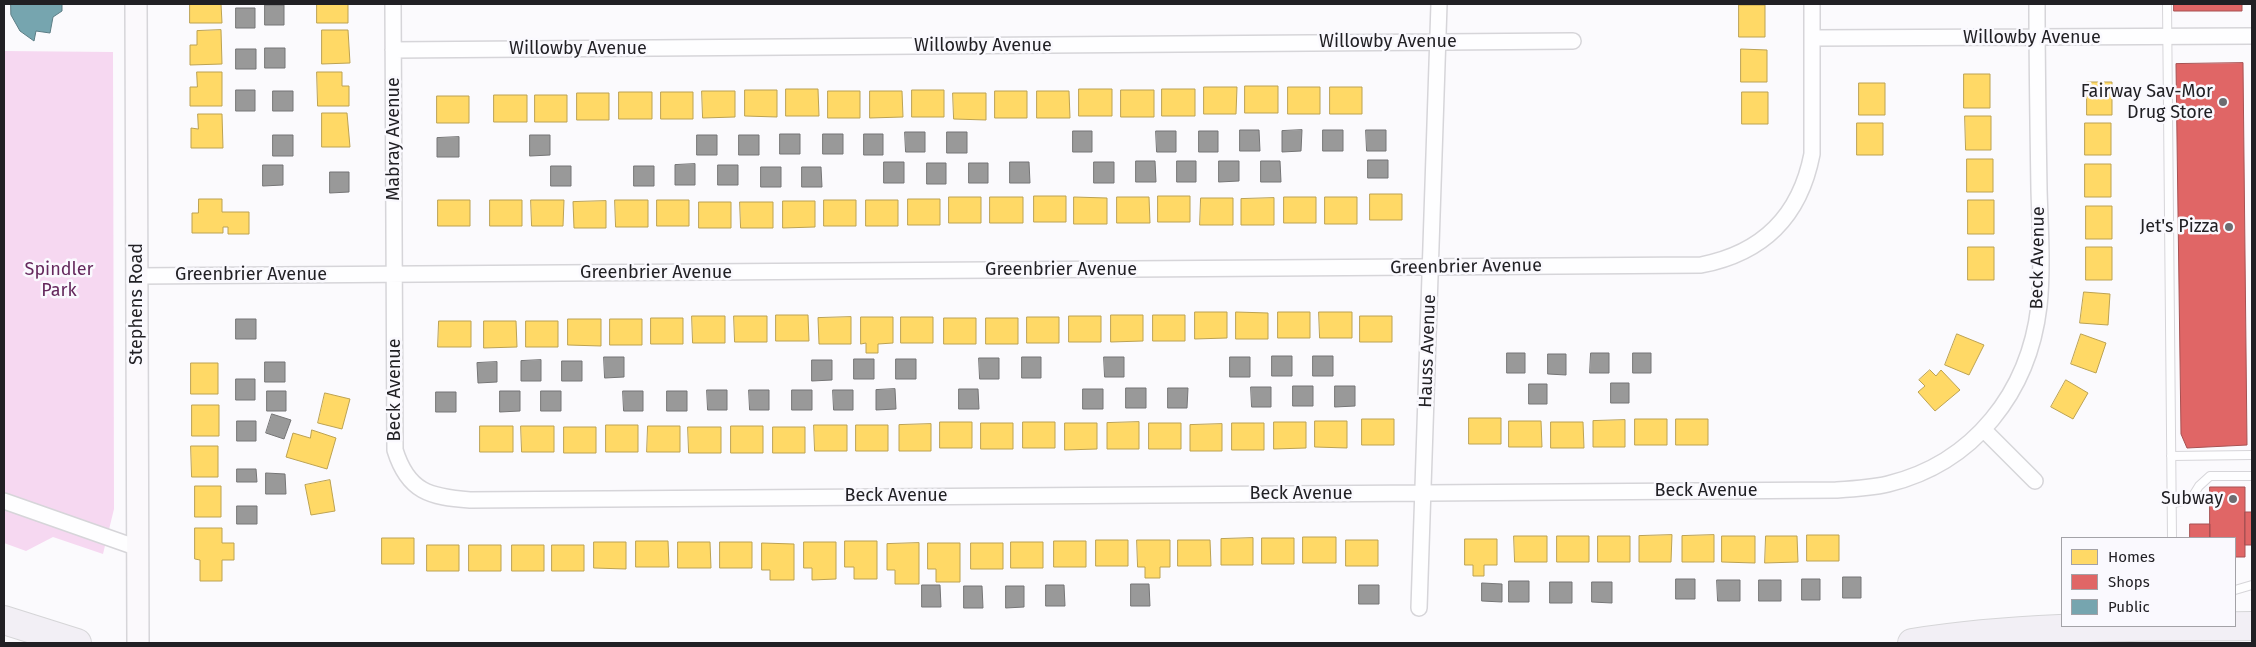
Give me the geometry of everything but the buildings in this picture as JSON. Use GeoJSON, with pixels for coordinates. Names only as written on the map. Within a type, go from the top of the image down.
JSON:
{"type":"FeatureCollection","features":[{"type":"Feature","properties":{"kind":"highway"},"geometry":{"type":"LineString","coordinates":[[4,620],[77,643]]}},
{"type":"Feature","properties":{"kind":"highway"},"geometry":{"type":"LineString","coordinates":[[1912,643],[2015,631],[2087,627],[2132,635],[2252,626]]}},
{"type":"Feature","properties":{"kind":"street","name":"Stephens Road"},"geometry":{"type":"LineString","coordinates":[[136,4],[138,643]]}},
{"type":"Feature","properties":{"kind":"street","name":"Mabray Avenue"},"geometry":{"type":"LineString","coordinates":[[393,4],[394,275]]}},
{"type":"Feature","properties":{"kind":"street","name":"Hauss Avenue"},"geometry":{"type":"LineString","coordinates":[[1420,608],[1439,4]]}},
{"type":"Feature","properties":{"kind":"street","name":"Greenbrier Avenue"},"geometry":{"type":"LineString","coordinates":[[136,276],[1701,265],[1729,258],[1752,247],[1781,224],[1800,194],[1809,173],[1813,134],[1812,4]]}},
{"type":"Feature","properties":{"kind":"street"},"geometry":{"type":"LineString","coordinates":[[2037,4],[2037,38]]}},
{"type":"Feature","properties":{"kind":"street","name":"Willowby Avenue"},"geometry":{"type":"LineString","coordinates":[[1812,38],[2252,36]]}},
{"type":"Feature","properties":{"kind":"street","name":"Beck Avenue"},"geometry":{"type":"LineString","coordinates":[[394,275],[395,450],[406,477],[430,494],[443,498],[470,500],[1868,488],[1888,484],[1922,472],[1965,447],[1984,430],[2004,405],[2021,375],[2033,343],[2039,306],[2037,38]]}},
{"type":"Feature","properties":{"kind":"street","name":"Willowby Avenue"},"geometry":{"type":"LineString","coordinates":[[393,50],[1573,41]]}},
{"type":"Feature","properties":{"kind":"street"},"geometry":{"type":"LineString","coordinates":[[1984,430],[2035,481]]}},
{"type":"Feature","properties":{"kind":"street"},"geometry":{"type":"LineString","coordinates":[[4,501],[138,548]]}},
{"type":"Feature","properties":{"kind":"lane"},"geometry":{"type":"LineString","coordinates":[[2167,4],[2172,537]]}},
{"type":"Feature","properties":{"kind":"lane"},"geometry":{"type":"LineString","coordinates":[[2171,456],[2252,455]]}},
{"type":"Feature","properties":{"kind":"lane"},"geometry":{"type":"LineString","coordinates":[[2171,504],[2191,499],[2199,486],[2210,476],[2252,476]]}},
{"type":"Feature","properties":{"kind":"lane"},"geometry":{"type":"LineString","coordinates":[[2236,590],[2252,585]]}},
{"type":"Feature","properties":{"kind":"green space","name":"Spindler Park"},"geometry":{"type":"Polygon","coordinates":[[[4,51],[113,52],[114,509],[103,554],[53,537],[26,551],[4,543],[4,51]]]}},
{"type":"Feature","properties":{"kind":"place","name":"Fairway Sav-Mor Drug Store"},"geometry":{"type":"Point","coordinates":[2223,102]}},
{"type":"Feature","properties":{"kind":"place","name":"Jet's Pizza"},"geometry":{"type":"Point","coordinates":[2229,227]}},
{"type":"Feature","properties":{"kind":"place","name":"Subway"},"geometry":{"type":"Point","coordinates":[2233,499]}}]}
